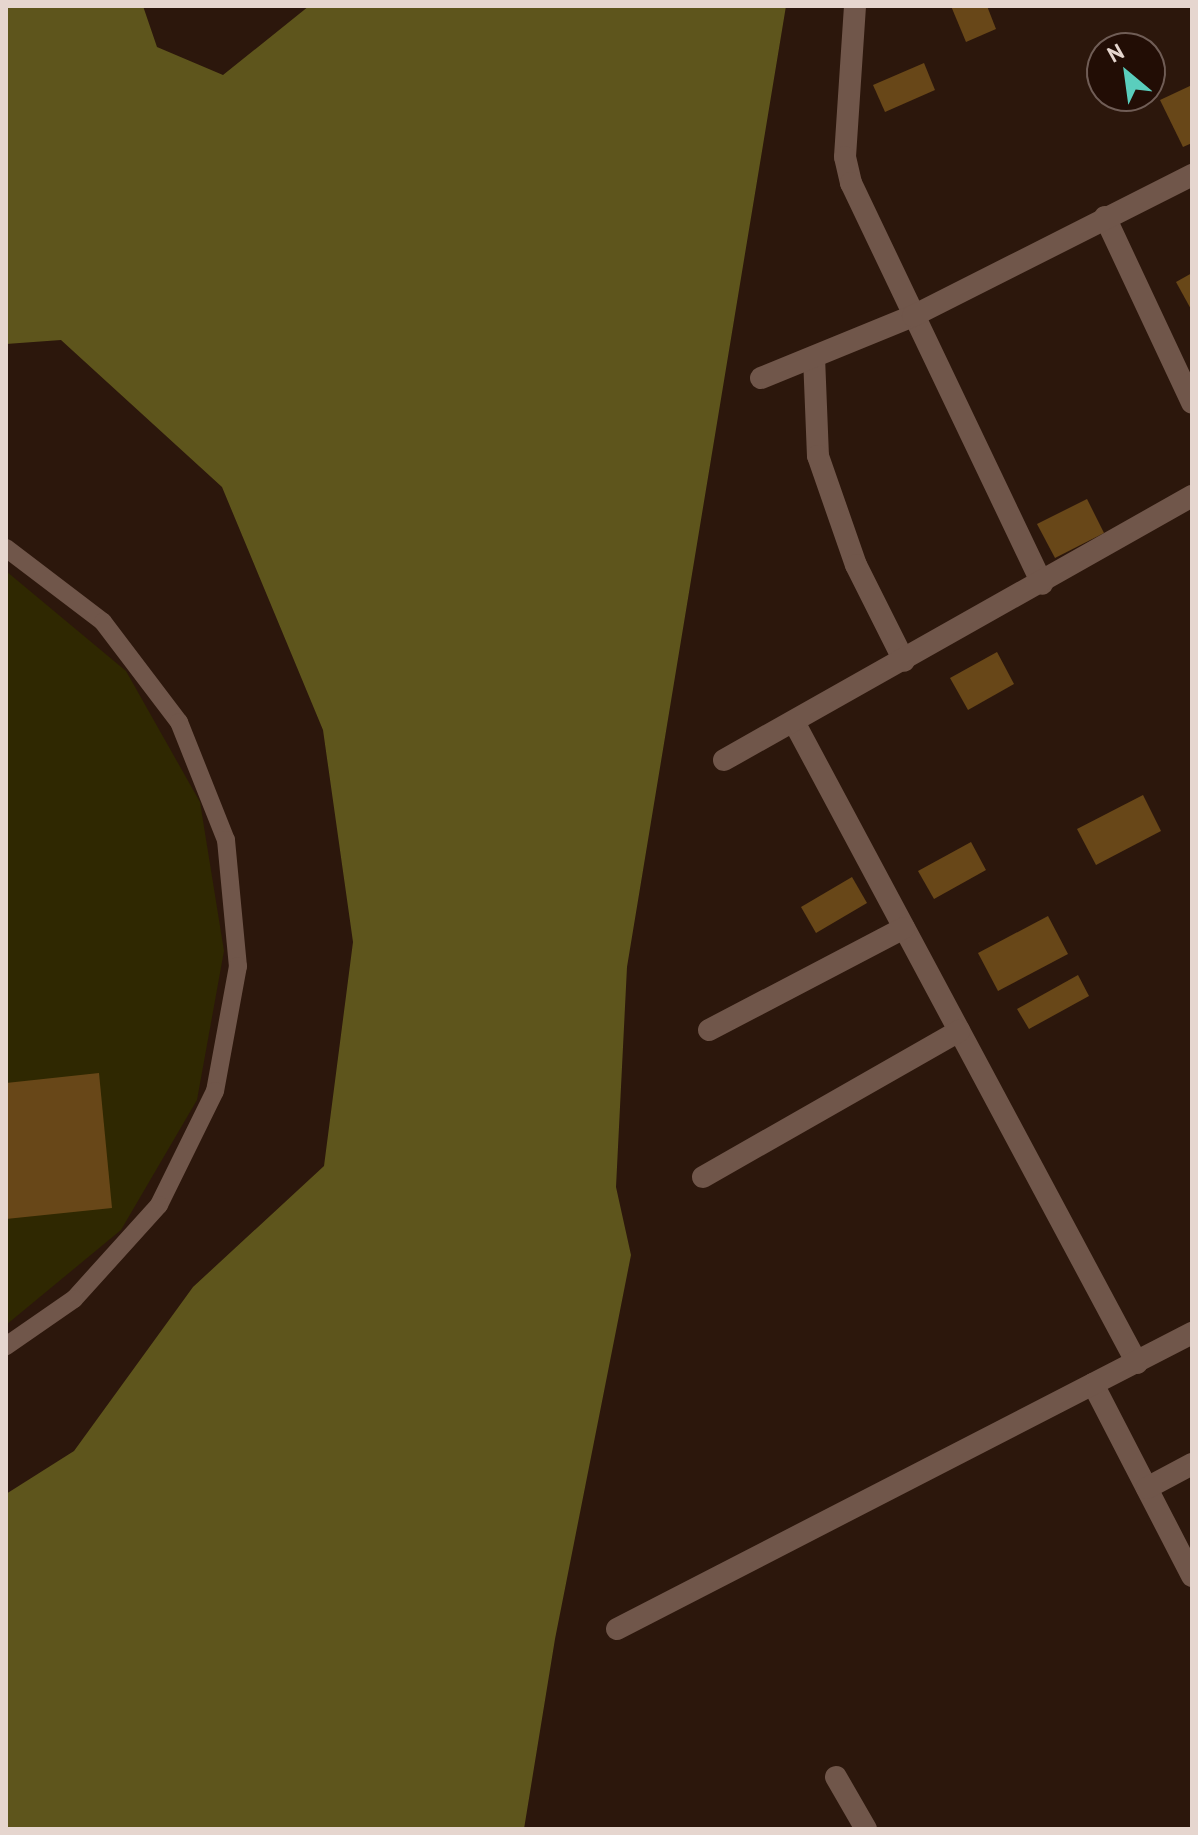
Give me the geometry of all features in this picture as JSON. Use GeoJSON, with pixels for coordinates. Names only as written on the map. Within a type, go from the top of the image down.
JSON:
{"type":"FeatureCollection","features":[{"type":"Feature","properties":{"kind":"street"},"geometry":{"type":"LineString","coordinates":[[855,6],[845,157],[851,183],[1042,584]]}},
{"type":"Feature","properties":{"kind":"street"},"geometry":{"type":"LineString","coordinates":[[761,378],[913,316],[1192,175]]}},
{"type":"Feature","properties":{"kind":"street"},"geometry":{"type":"LineString","coordinates":[[1105,217],[1192,403]]}},
{"type":"Feature","properties":{"kind":"street"},"geometry":{"type":"LineString","coordinates":[[814,357],[814,437],[821,468],[856,565],[904,661]]}},
{"type":"Feature","properties":{"kind":"street"},"geometry":{"type":"LineString","coordinates":[[724,760],[1042,584],[1192,496]]}},
{"type":"Feature","properties":{"kind":"street"},"geometry":{"type":"LineString","coordinates":[[794,722],[1137,1363]]}},
{"type":"Feature","properties":{"kind":"street"},"geometry":{"type":"LineString","coordinates":[[709,1030],[904,928]]}},
{"type":"Feature","properties":{"kind":"street"},"geometry":{"type":"LineString","coordinates":[[703,1177],[959,1031]]}},
{"type":"Feature","properties":{"kind":"street"},"geometry":{"type":"LineString","coordinates":[[617,1629],[1192,1333]]}},
{"type":"Feature","properties":{"kind":"street"},"geometry":{"type":"LineString","coordinates":[[1093,1384],[1192,1576]]}},
{"type":"Feature","properties":{"kind":"street"},"geometry":{"type":"LineString","coordinates":[[1147,1488],[1192,1464]]}},
{"type":"Feature","properties":{"kind":"street"},"geometry":{"type":"LineString","coordinates":[[836,1777],[866,1829]]}},
{"type":"Feature","properties":{"kind":"lane"},"geometry":{"type":"LineString","coordinates":[[6,548],[103,622],[179,722],[226,840],[238,966],[215,1091],[159,1205],[74,1299],[6,1346]]}},
{"type":"Feature","properties":{"kind":"shaded area"},"geometry":{"type":"Polygon","coordinates":[[[6,6],[143,6],[157,47],[223,75],[309,6],[786,6],[627,967],[616,1187],[631,1255],[555,1639],[524,1829],[6,1829],[6,1494],[74,1451],[193,1287],[324,1166],[353,942],[323,730],[222,487],[61,340],[6,344],[6,6]]]}},
{"type":"Feature","properties":{"kind":"shaded area"},"geometry":{"type":"Polygon","coordinates":[[[6,571],[126,671],[200,802],[224,951],[197,1100],[121,1230],[6,1325],[6,571]]]}},
{"type":"Feature","properties":{"kind":"building"},"geometry":{"type":"Polygon","coordinates":[[[951,6],[987,6],[996,29],[966,42],[951,6]]]}},
{"type":"Feature","properties":{"kind":"building"},"geometry":{"type":"Polygon","coordinates":[[[924,63],[935,90],[885,112],[873,85],[924,63]]]}},
{"type":"Feature","properties":{"kind":"building"},"geometry":{"type":"Polygon","coordinates":[[[1192,85],[1192,143],[1183,147],[1166,112],[1166,97],[1192,85]]]}},
{"type":"Feature","properties":{"kind":"building"},"geometry":{"type":"Polygon","coordinates":[[[1192,273],[1192,311],[1176,282],[1192,273]]]}},
{"type":"Feature","properties":{"kind":"building"},"geometry":{"type":"Polygon","coordinates":[[[1087,499],[1104,533],[1055,558],[1037,524],[1087,499]]]}},
{"type":"Feature","properties":{"kind":"building"},"geometry":{"type":"Polygon","coordinates":[[[997,652],[1014,684],[968,710],[950,678],[997,652]]]}},
{"type":"Feature","properties":{"kind":"building"},"geometry":{"type":"Polygon","coordinates":[[[1143,795],[1161,831],[1096,865],[1077,829],[1143,795]]]}},
{"type":"Feature","properties":{"kind":"building"},"geometry":{"type":"Polygon","coordinates":[[[971,842],[986,870],[934,899],[918,871],[971,842]]]}},
{"type":"Feature","properties":{"kind":"building"},"geometry":{"type":"Polygon","coordinates":[[[852,877],[867,903],[816,933],[801,907],[852,877]]]}},
{"type":"Feature","properties":{"kind":"building"},"geometry":{"type":"Polygon","coordinates":[[[1048,916],[1068,954],[998,991],[978,953],[1048,916]]]}},
{"type":"Feature","properties":{"kind":"building"},"geometry":{"type":"Polygon","coordinates":[[[1078,975],[1089,996],[1029,1029],[1017,1009],[1078,975]]]}},
{"type":"Feature","properties":{"kind":"building"},"geometry":{"type":"Polygon","coordinates":[[[99,1073],[112,1208],[6,1219],[6,1083],[99,1073]]]}}]}
